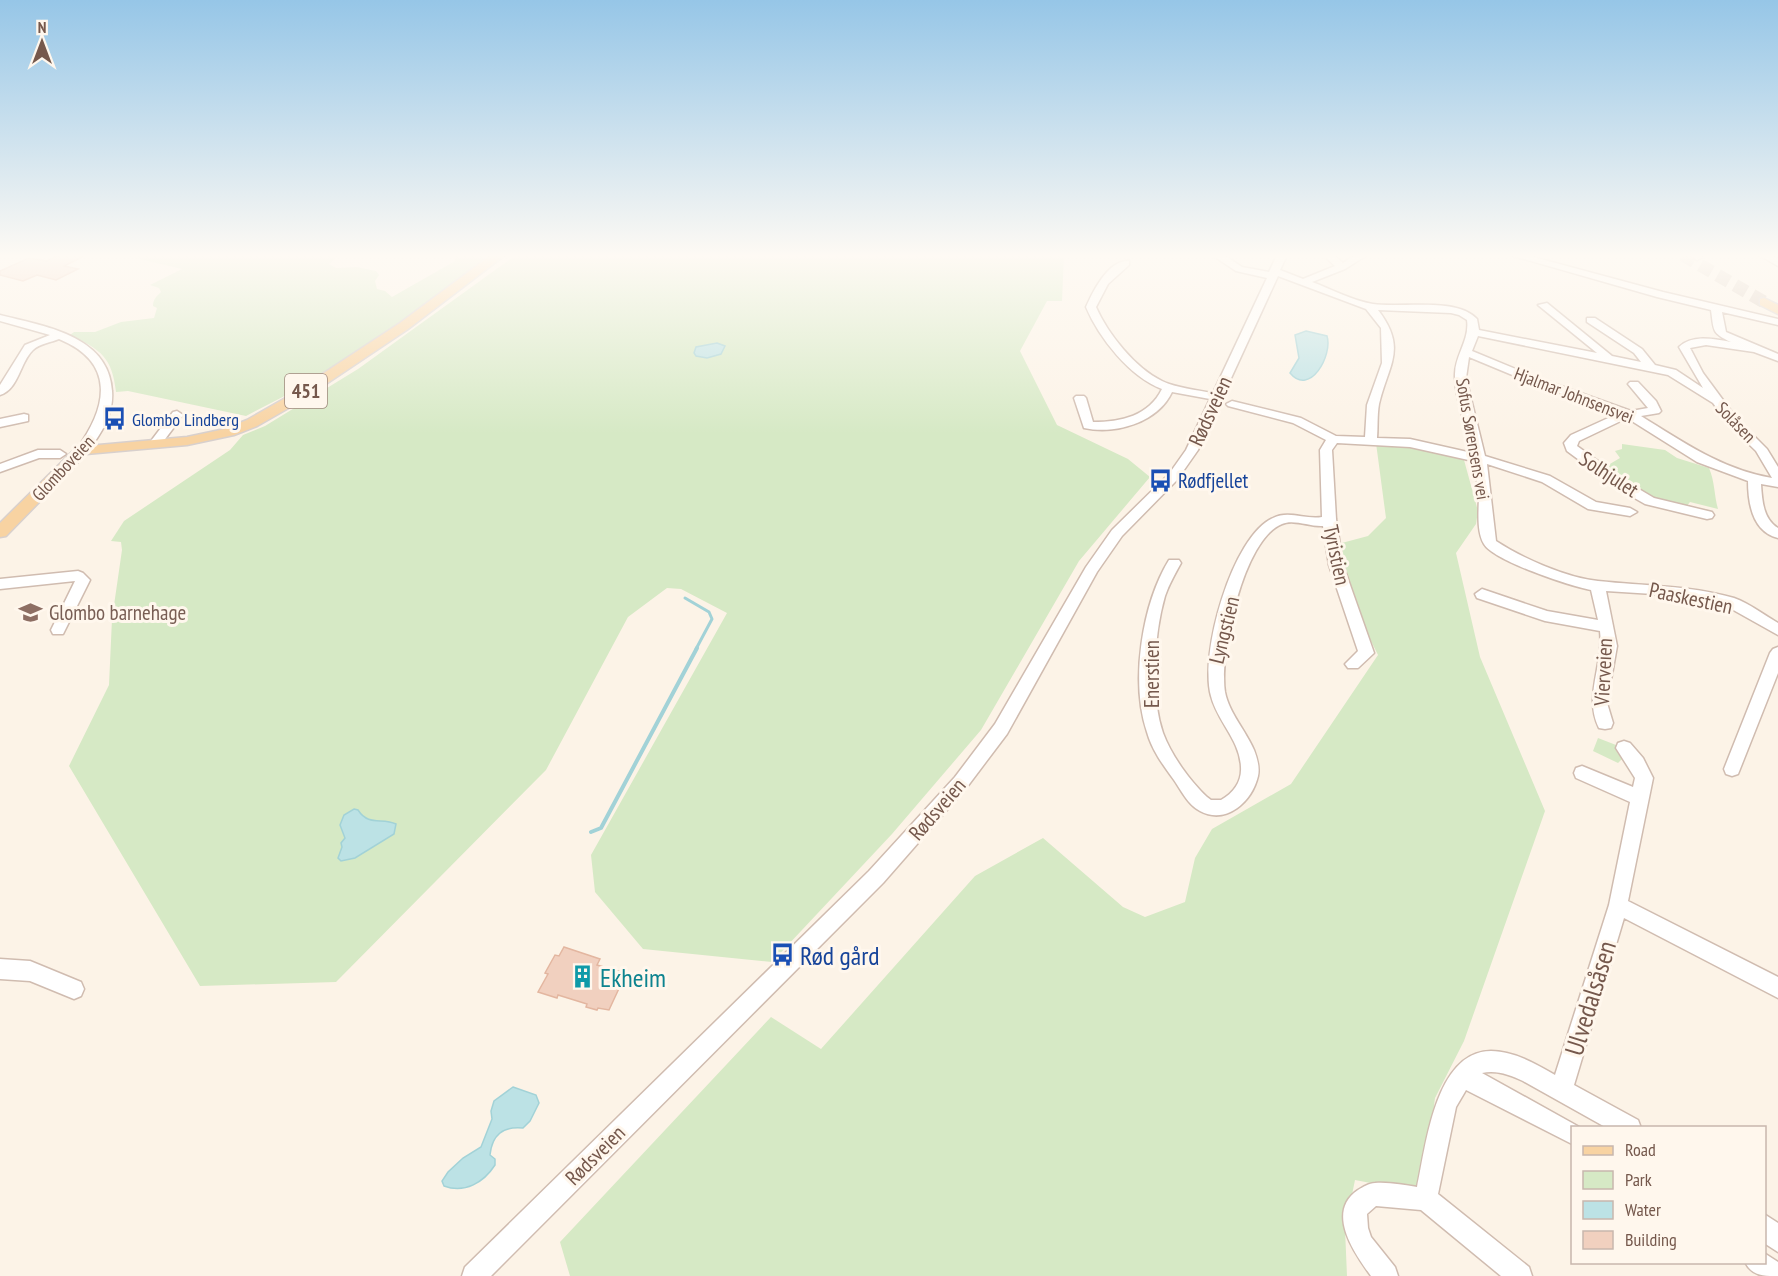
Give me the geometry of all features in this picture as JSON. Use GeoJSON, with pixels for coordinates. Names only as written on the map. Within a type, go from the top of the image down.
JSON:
{"type":"FeatureCollection","features":[{"type":"Feature","properties":{"kind":"main road","name":"451"},"geometry":{"type":"LineString","coordinates":[[82,450],[187,441],[229,432],[271,414],[419,315]]}},
{"type":"Feature","properties":{"kind":"main road","name":"Glomboveien"},"geometry":{"type":"LineString","coordinates":[[0,532],[82,450]]}},
{"type":"Feature","properties":{"kind":"street"},"geometry":{"type":"LineString","coordinates":[[1093,315],[1142,372],[1155,382],[1216,397]]}},
{"type":"Feature","properties":{"kind":"street","name":"Rødsveien"},"geometry":{"type":"LineString","coordinates":[[474,1276],[876,876],[961,782],[1001,729],[1091,570],[1117,533],[1173,477],[1192,450],[1255,315]]}},
{"type":"Feature","properties":{"kind":"street"},"geometry":{"type":"LineString","coordinates":[[1371,441],[1373,405],[1389,363],[1386,328],[1376,315]]}},
{"type":"Feature","properties":{"kind":"street"},"geometry":{"type":"LineString","coordinates":[[1465,315],[1473,319],[1473,332]]}},
{"type":"Feature","properties":{"kind":"street","name":"Solåsen"},"geometry":{"type":"LineString","coordinates":[[1555,315],[1609,358]]}},
{"type":"Feature","properties":{"kind":"street"},"geometry":{"type":"LineString","coordinates":[[1717,315],[1719,331],[1722,334],[1751,349],[1778,358]]}},
{"type":"Feature","properties":{"kind":"street"},"geometry":{"type":"LineString","coordinates":[[1745,315],[1778,322]]}},
{"type":"Feature","properties":{"kind":"street","name":"Glomboveien"},"geometry":{"type":"LineString","coordinates":[[0,318],[59,335],[89,350],[104,368],[108,395],[105,411],[91,440],[82,450]]}},
{"type":"Feature","properties":{"kind":"street","name":"Solåsen"},"geometry":{"type":"LineString","coordinates":[[1591,320],[1638,351],[1650,366]]}},
{"type":"Feature","properties":{"kind":"street","name":"Solåsen"},"geometry":{"type":"LineString","coordinates":[[1473,332],[1650,366],[1679,375],[1708,396],[1718,400],[1733,422],[1761,449],[1778,477]]}},
{"type":"Feature","properties":{"kind":"street","name":"Sofus Sørensens vei"},"geometry":{"type":"LineString","coordinates":[[1473,332],[1461,364],[1460,378],[1485,491],[1486,525],[1490,543],[1509,556],[1547,572],[1597,586]]}},
{"type":"Feature","properties":{"kind":"street"},"geometry":{"type":"LineString","coordinates":[[0,392],[10,381],[29,347],[59,335]]}},
{"type":"Feature","properties":{"kind":"street"},"geometry":{"type":"LineString","coordinates":[[1718,400],[1687,355],[1684,345],[1706,342],[1751,349]]}},
{"type":"Feature","properties":{"kind":"street","name":"Hjalmar Johnsensvei"},"geometry":{"type":"LineString","coordinates":[[1466,352],[1526,377],[1629,414],[1701,459],[1755,479],[1778,483]]}},
{"type":"Feature","properties":{"kind":"street","name":"Solhjulet"},"geometry":{"type":"LineString","coordinates":[[1634,384],[1656,409],[1652,412],[1629,414],[1575,438],[1570,443],[1571,448],[1650,501],[1707,515]]}},
{"type":"Feature","properties":{"kind":"street"},"geometry":{"type":"LineString","coordinates":[[1080,398],[1088,425],[1124,422],[1138,420],[1147,415],[1163,400],[1169,387]]}},
{"type":"Feature","properties":{"kind":"street"},"geometry":{"type":"LineString","coordinates":[[1232,404],[1272,412],[1318,429],[1333,439],[1410,443],[1479,459],[1540,477],[1587,503],[1630,512]]}},
{"type":"Feature","properties":{"kind":"street"},"geometry":{"type":"LineString","coordinates":[[155,444],[177,415]]}},
{"type":"Feature","properties":{"kind":"street"},"geometry":{"type":"LineString","coordinates":[[0,423],[24,418]]}},
{"type":"Feature","properties":{"kind":"street","name":"Tyristien"},"geometry":{"type":"LineString","coordinates":[[1333,439],[1326,450],[1329,519],[1336,565],[1366,653],[1353,664]]}},
{"type":"Feature","properties":{"kind":"street"},"geometry":{"type":"LineString","coordinates":[[0,468],[38,454],[60,454]]}},
{"type":"Feature","properties":{"kind":"street"},"geometry":{"type":"LineString","coordinates":[[1755,479],[1754,486],[1761,519],[1766,526],[1778,534]]}},
{"type":"Feature","properties":{"kind":"street","name":"Lyngstien"},"geometry":{"type":"LineString","coordinates":[[1208,807],[1221,808],[1230,805],[1249,780],[1248,757],[1218,698],[1214,679],[1215,655],[1223,619],[1251,546],[1268,527],[1283,519],[1317,522],[1329,519]]}},
{"type":"Feature","properties":{"kind":"street","name":"Enerstien"},"geometry":{"type":"LineString","coordinates":[[1174,563],[1157,599],[1152,623],[1149,648],[1149,706],[1153,727],[1167,758],[1197,798],[1208,807]]}},
{"type":"Feature","properties":{"kind":"street"},"geometry":{"type":"LineString","coordinates":[[0,584],[78,576],[82,580],[58,630]]}},
{"type":"Feature","properties":{"kind":"street","name":"Vierveien"},"geometry":{"type":"LineString","coordinates":[[1597,586],[1609,644],[1598,701],[1605,723]]}},
{"type":"Feature","properties":{"kind":"street","name":"Paaskestien"},"geometry":{"type":"LineString","coordinates":[[1597,586],[1648,588],[1716,599],[1732,603],[1778,630]]}},
{"type":"Feature","properties":{"kind":"street"},"geometry":{"type":"LineString","coordinates":[[1482,594],[1545,616],[1605,627]]}},
{"type":"Feature","properties":{"kind":"street"},"geometry":{"type":"LineString","coordinates":[[1732,769],[1778,653]]}},
{"type":"Feature","properties":{"kind":"street","name":"Ulvedalsåsen"},"geometry":{"type":"LineString","coordinates":[[1562,1090],[1618,905],[1644,778],[1637,763],[1624,748]]}},
{"type":"Feature","properties":{"kind":"street"},"geometry":{"type":"LineString","coordinates":[[1582,773],[1640,798]]}},
{"type":"Feature","properties":{"kind":"street"},"geometry":{"type":"LineString","coordinates":[[1618,905],[1778,988]]}},
{"type":"Feature","properties":{"kind":"street"},"geometry":{"type":"LineString","coordinates":[[0,969],[30,971],[74,989]]}},
{"type":"Feature","properties":{"kind":"street"},"geometry":{"type":"LineString","coordinates":[[1425,1199],[1446,1104],[1462,1076],[1478,1064],[1490,1062],[1510,1064],[1626,1126]]}},
{"type":"Feature","properties":{"kind":"street"},"geometry":{"type":"LineString","coordinates":[[1462,1076],[1571,1132]]}},
{"type":"Feature","properties":{"kind":"street"},"geometry":{"type":"LineString","coordinates":[[1386,1276],[1363,1245],[1356,1228],[1355,1211],[1361,1202],[1373,1194],[1425,1199],[1520,1276]]}},
{"type":"Feature","properties":{"kind":"street"},"geometry":{"type":"LineString","coordinates":[[1766,1229],[1778,1240]]}},
{"type":"Feature","properties":{"kind":"street"},"geometry":{"type":"LineString","coordinates":[[1759,1264],[1778,1276]]}},
{"type":"Feature","properties":{"kind":"green space"},"geometry":{"type":"Polygon","coordinates":[[[155,315],[411,315],[302,387],[246,416],[128,391],[116,392],[111,370],[103,356],[90,345],[70,335],[74,332],[95,332],[121,322],[154,318],[155,315]]]}},
{"type":"Feature","properties":{"kind":"green space"},"geometry":{"type":"Polygon","coordinates":[[[433,315],[1040,315],[1020,351],[1057,425],[1128,459],[1150,477],[1079,561],[981,730],[892,834],[772,962],[643,949],[595,892],[591,855],[727,613],[681,589],[667,588],[628,617],[546,770],[336,982],[200,986],[69,766],[109,685],[112,619],[122,550],[121,542],[111,541],[124,521],[230,450],[243,435],[265,426],[358,369],[433,315]]]}},
{"type":"Feature","properties":{"kind":"green space"},"geometry":{"type":"Polygon","coordinates":[[[1376,443],[1405,445],[1464,460],[1478,511],[1476,524],[1456,553],[1480,657],[1545,811],[1464,1041],[1435,1098],[1423,1193],[1355,1180],[1345,1229],[1347,1276],[570,1276],[560,1242],[771,1017],[821,1049],[975,876],[1043,838],[1123,907],[1145,917],[1185,902],[1195,858],[1212,829],[1291,784],[1378,655],[1347,593],[1338,544],[1368,536],[1386,518],[1376,443]]]}},
{"type":"Feature","properties":{"kind":"green space"},"geometry":{"type":"Polygon","coordinates":[[[1622,444],[1665,450],[1677,458],[1709,468],[1718,509],[1690,502],[1686,507],[1660,502],[1603,468],[1620,458],[1615,451],[1622,449],[1622,444]]]}},
{"type":"Feature","properties":{"kind":"green space"},"geometry":{"type":"Polygon","coordinates":[[[1598,738],[1616,745],[1625,756],[1618,763],[1593,751],[1598,738]]]}},
{"type":"Feature","properties":{"kind":"water"},"geometry":{"type":"Polygon","coordinates":[[[1306,331],[1327,336],[1328,344],[1327,353],[1318,371],[1305,380],[1298,379],[1290,373],[1299,358],[1295,335],[1306,331]]]}},
{"type":"Feature","properties":{"kind":"water"},"geometry":{"type":"Polygon","coordinates":[[[717,343],[725,346],[721,354],[707,358],[696,356],[694,353],[696,347],[717,343]]]}},
{"type":"Feature","properties":{"kind":"water"},"geometry":{"type":"Polygon","coordinates":[[[354,809],[371,820],[396,824],[394,834],[355,858],[341,861],[338,858],[341,843],[345,838],[340,825],[344,815],[354,809]]]}},
{"type":"Feature","properties":{"kind":"water"},"geometry":{"type":"Polygon","coordinates":[[[513,1087],[536,1095],[539,1103],[530,1121],[523,1128],[504,1130],[496,1137],[490,1155],[495,1159],[495,1165],[480,1181],[459,1188],[444,1186],[442,1181],[448,1172],[463,1158],[481,1147],[492,1119],[491,1111],[494,1101],[513,1087]]]}},
{"type":"Feature","properties":{"kind":"building","name":"Ekheim"},"geometry":{"type":"Polygon","coordinates":[[[564,947],[600,959],[597,965],[621,972],[616,980],[622,982],[609,1010],[598,1008],[597,1010],[586,1007],[587,1004],[558,995],[557,998],[538,992],[555,955],[559,956],[564,947]]]}},
{"type":"Feature","properties":{"kind":"waterway"},"geometry":{"type":"LineString","coordinates":[[685,598],[709,612],[712,619],[696,649]]}},
{"type":"Feature","properties":{"kind":"waterway"},"geometry":{"type":"LineString","coordinates":[[591,832],[601,828],[697,648]]}},
{"type":"Feature","properties":{"kind":"place","name":"Glombo Lindberg"},"geometry":{"type":"Point","coordinates":[114,419]}},
{"type":"Feature","properties":{"kind":"place","name":"Rødfjellet"},"geometry":{"type":"Point","coordinates":[1160,480]}},
{"type":"Feature","properties":{"kind":"place","name":"Glombo barnehage"},"geometry":{"type":"Point","coordinates":[31,612]}},
{"type":"Feature","properties":{"kind":"place","name":"Rød gård"},"geometry":{"type":"Point","coordinates":[782,955]}},
{"type":"Feature","properties":{"kind":"place","name":"Ekheim"},"geometry":{"type":"Point","coordinates":[582,977]}}]}
